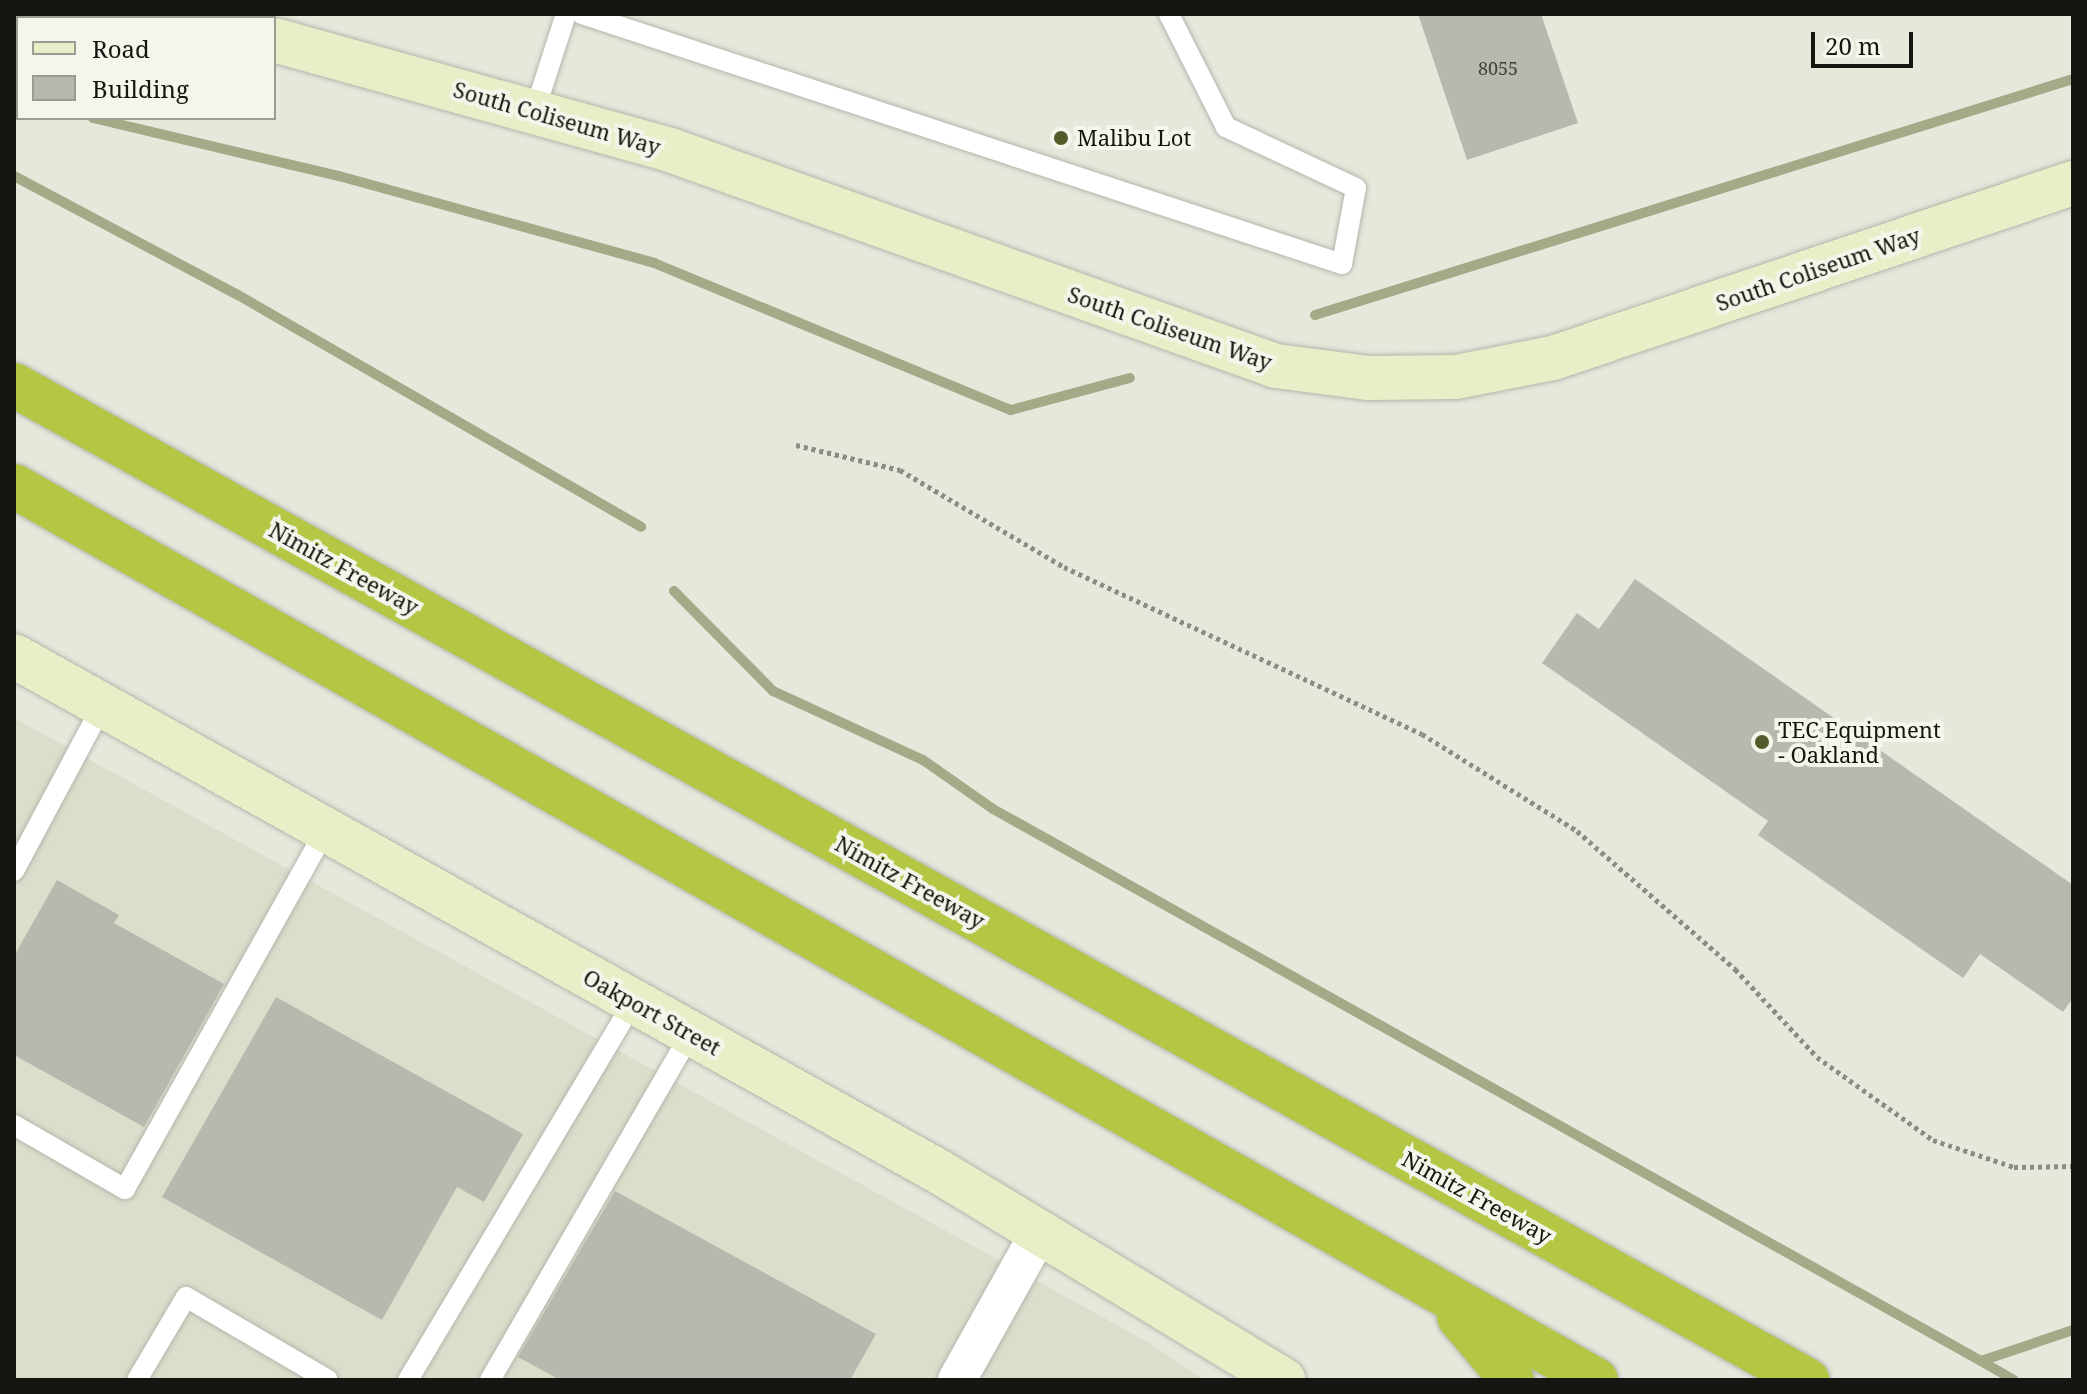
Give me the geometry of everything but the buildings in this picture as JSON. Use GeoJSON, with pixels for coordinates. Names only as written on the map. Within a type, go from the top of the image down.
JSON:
{"type":"FeatureCollection","features":[{"type":"Feature","properties":{"kind":"highway","name":"Nimitz Freeway"},"geometry":{"type":"LineString","coordinates":[[14,385],[1807,1380]]}},
{"type":"Feature","properties":{"kind":"highway"},"geometry":{"type":"LineString","coordinates":[[14,486],[1442,1296],[1596,1380]]}},
{"type":"Feature","properties":{"kind":"highway"},"geometry":{"type":"LineString","coordinates":[[1442,1296],[1512,1380]]}},
{"type":"Feature","properties":{"kind":"street","name":"South Coliseum Way"},"geometry":{"type":"LineString","coordinates":[[276,41],[535,110],[803,195],[1276,366],[1369,378],[1456,377],[1553,358],[2073,183]]}},
{"type":"Feature","properties":{"kind":"street","name":"Oakport Street"},"geometry":{"type":"LineString","coordinates":[[14,656],[1041,1230],[1269,1376]]}},
{"type":"Feature","properties":{"kind":"street"},"geometry":{"type":"LineString","coordinates":[[957,1380],[1041,1230]]}},
{"type":"Feature","properties":{"kind":"lane"},"geometry":{"type":"LineString","coordinates":[[535,110],[566,14]]}},
{"type":"Feature","properties":{"kind":"lane"},"geometry":{"type":"LineString","coordinates":[[582,14],[1342,264],[1356,188],[1226,127],[1169,14]]}},
{"type":"Feature","properties":{"kind":"lane"},"geometry":{"type":"LineString","coordinates":[[14,871],[102,706]]}},
{"type":"Feature","properties":{"kind":"lane"},"geometry":{"type":"LineString","coordinates":[[14,1125],[125,1189],[326,830]]}},
{"type":"Feature","properties":{"kind":"lane"},"geometry":{"type":"LineString","coordinates":[[408,1380],[633,1002]]}},
{"type":"Feature","properties":{"kind":"lane"},"geometry":{"type":"LineString","coordinates":[[490,1380],[691,1033]]}},
{"type":"Feature","properties":{"kind":"lane"},"geometry":{"type":"LineString","coordinates":[[137,1380],[186,1297],[328,1380]]}},
{"type":"Feature","properties":{"kind":"path"},"geometry":{"type":"LineString","coordinates":[[796,445],[900,470],[1064,567],[1422,734],[1577,831],[1735,969],[1817,1057],[1933,1140],[2014,1167],[2073,1166]]}},
{"type":"Feature","properties":{"kind":"shaded area"},"geometry":{"type":"Polygon","coordinates":[[[14,718],[1146,1341],[1204,1380],[14,1380],[14,718]]]}},
{"type":"Feature","properties":{"kind":"waterway"},"geometry":{"type":"LineString","coordinates":[[1315,315],[2073,79]]}},
{"type":"Feature","properties":{"kind":"waterway"},"geometry":{"type":"LineString","coordinates":[[101,120],[339,176],[654,263],[1011,410],[1130,378]]}},
{"type":"Feature","properties":{"kind":"waterway"},"geometry":{"type":"LineString","coordinates":[[14,176],[238,295],[641,527]]}},
{"type":"Feature","properties":{"kind":"waterway"},"geometry":{"type":"LineString","coordinates":[[674,591],[773,691],[923,760],[993,809],[1981,1361],[2073,1330]]}},
{"type":"Feature","properties":{"kind":"waterway"},"geometry":{"type":"LineString","coordinates":[[1981,1361],[2014,1380]]}},
{"type":"Feature","properties":{"kind":"place","name":"Malibu Lot"},"geometry":{"type":"Point","coordinates":[1061,138]}},
{"type":"Feature","properties":{"kind":"place","name":"TEC Equipment - Oakland"},"geometry":{"type":"Point","coordinates":[1762,742]}}]}
